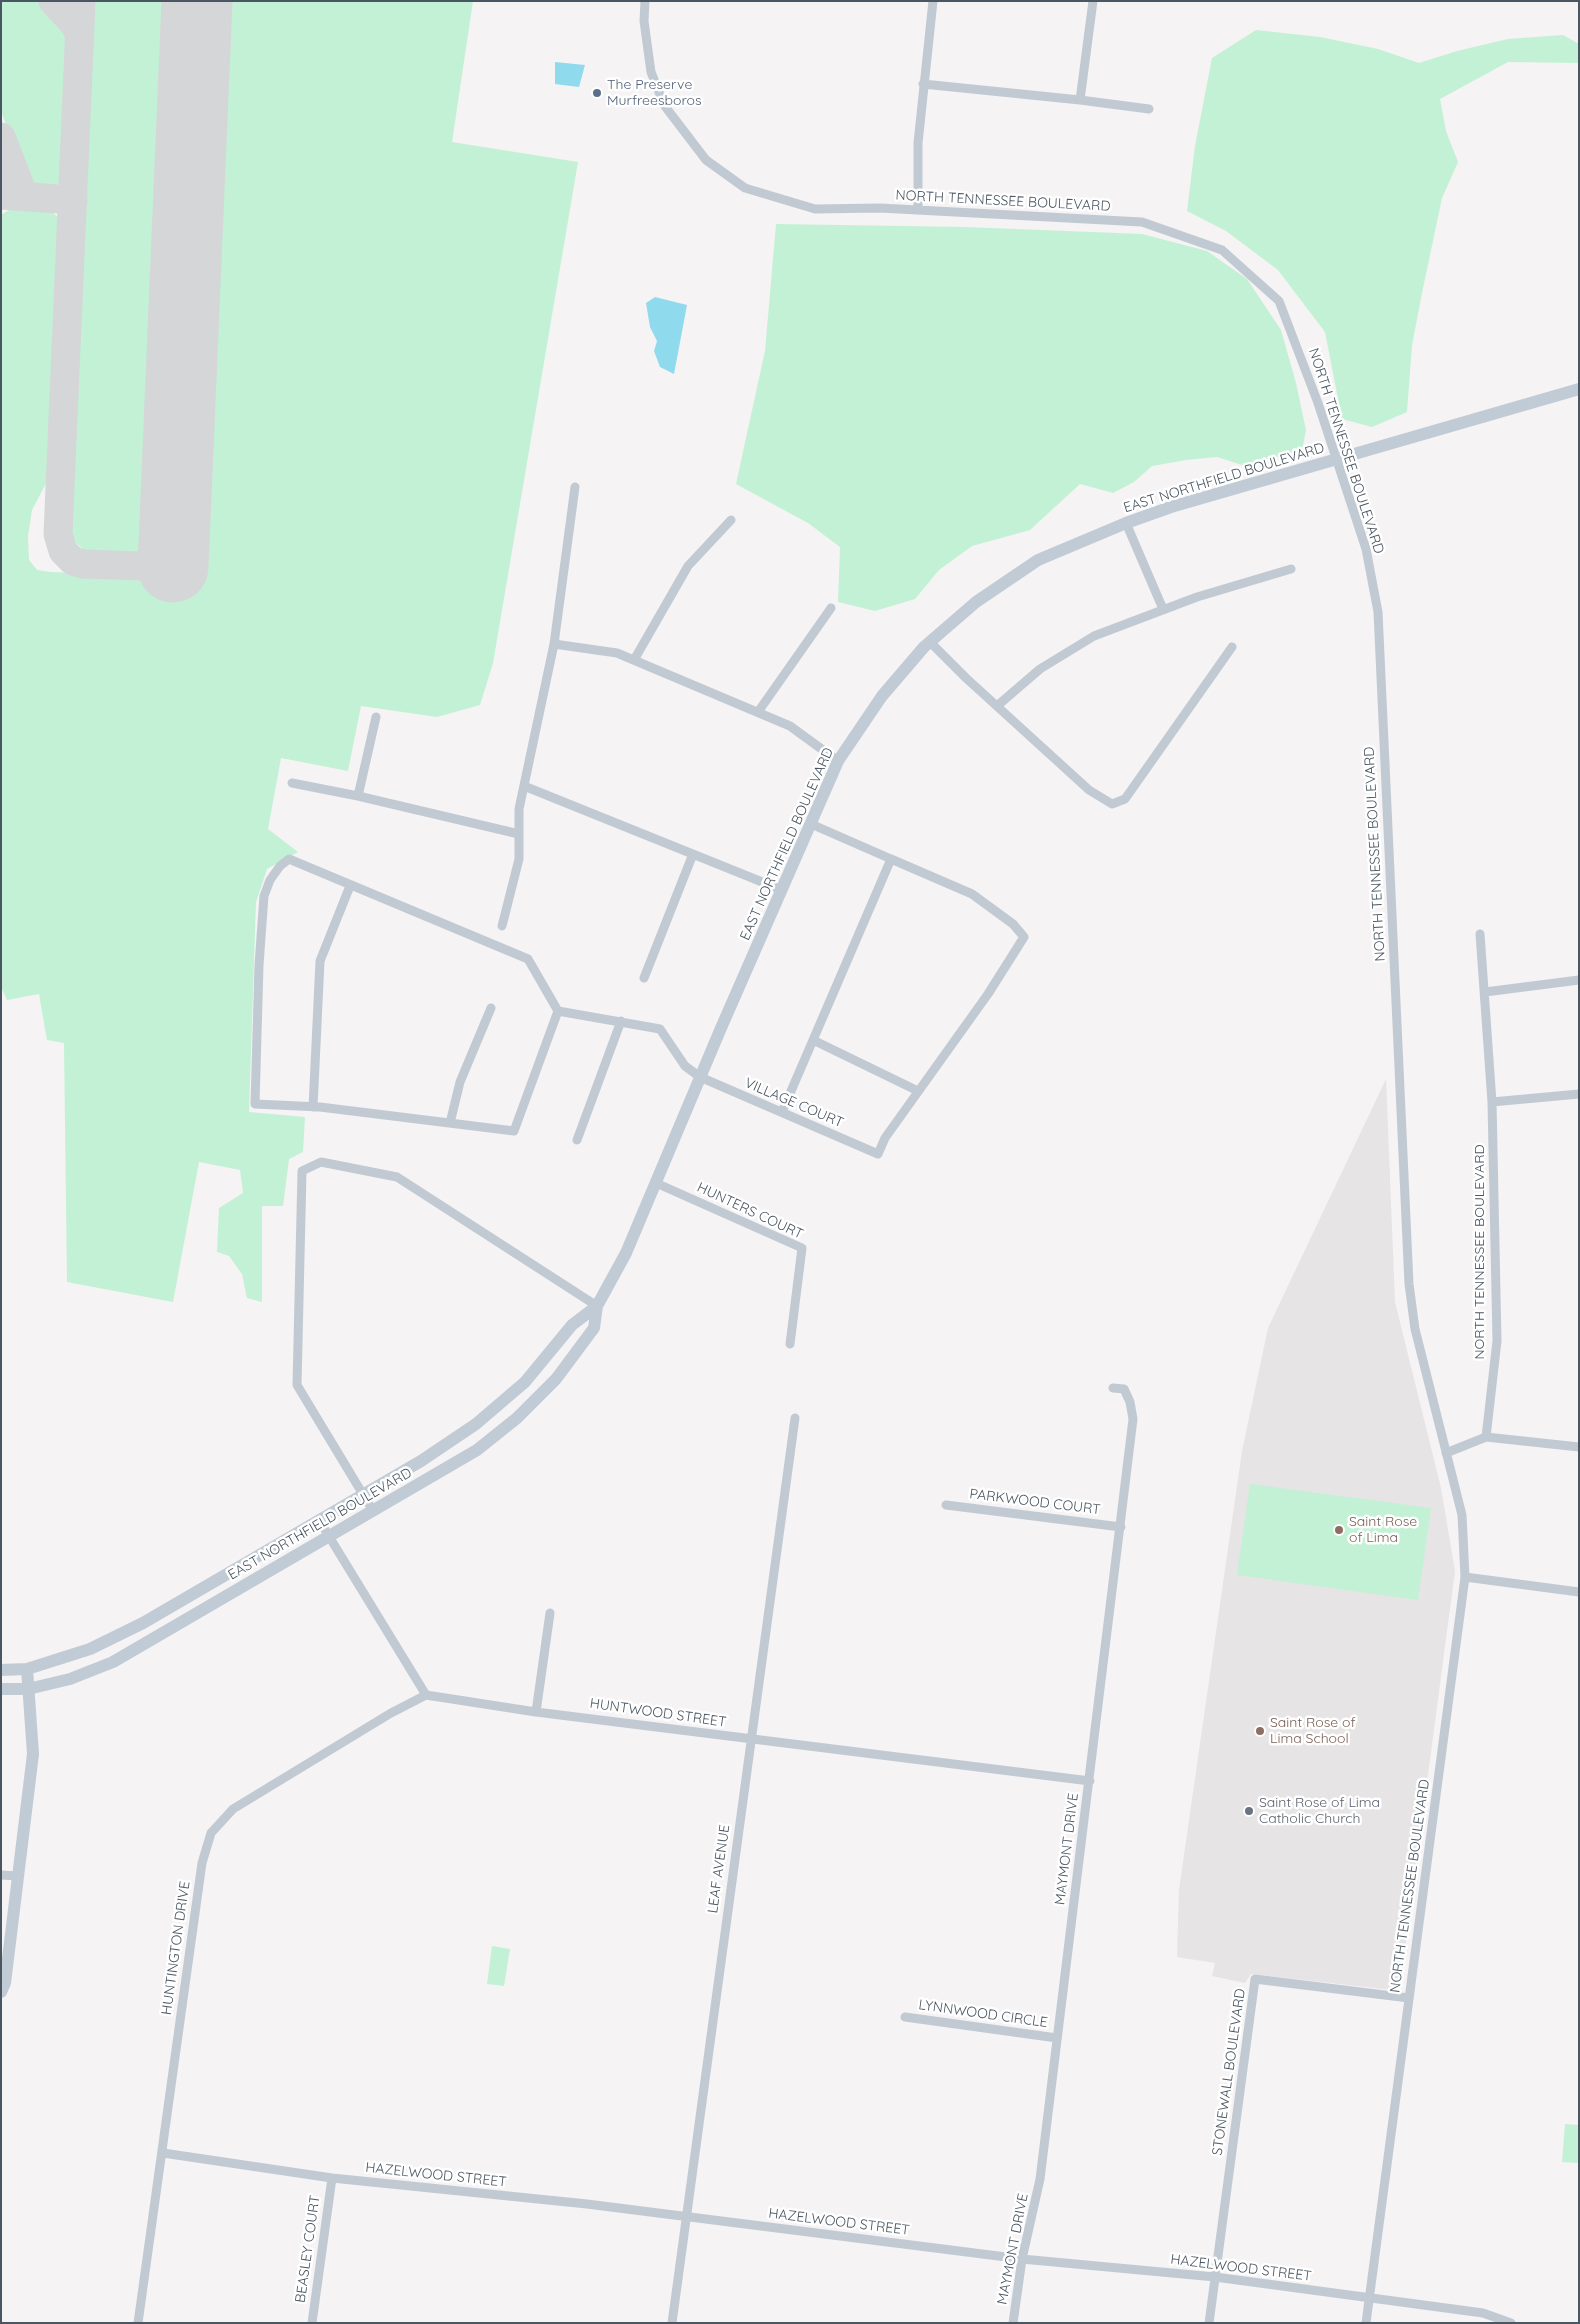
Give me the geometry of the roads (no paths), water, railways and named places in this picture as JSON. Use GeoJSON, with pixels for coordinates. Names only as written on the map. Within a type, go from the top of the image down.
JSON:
{"type":"FeatureCollection","features":[{"type":"Feature","properties":{"kind":"main road","name":"EAST NORTHFIELD BOULEVARD"},"geometry":{"type":"LineString","coordinates":[[1,1689],[28,1689],[70,1679],[113,1662],[477,1450],[517,1418],[556,1379],[594,1328],[597,1306],[626,1253],[700,1077],[838,761],[882,696],[930,642],[976,602],[1038,560],[1126,523],[1171,507],[1579,389]]}},
{"type":"Feature","properties":{"kind":"main road","name":"EAST NORTHFIELD BOULEVARD"},"geometry":{"type":"LineString","coordinates":[[1,1670],[28,1669],[90,1649],[142,1623],[421,1461],[476,1424],[525,1382],[572,1325],[597,1306]]}},
{"type":"Feature","properties":{"kind":"main road"},"geometry":{"type":"LineString","coordinates":[[1,1992],[5,1983],[33,1754],[28,1669]]}},
{"type":"Feature","properties":{"kind":"street","name":"NORTH TENNESSEE BOULEVARD"},"geometry":{"type":"LineString","coordinates":[[645,1],[644,21],[651,72],[664,105],[706,160],[745,188],[815,209],[880,208],[1142,222],[1222,250],[1279,301],[1337,460],[1366,549],[1378,612],[1409,1284],[1415,1329],[1462,1514],[1466,1577],[1366,2323]]}},
{"type":"Feature","properties":{"kind":"street"},"geometry":{"type":"LineString","coordinates":[[918,210],[918,143],[933,1]]}},
{"type":"Feature","properties":{"kind":"street"},"geometry":{"type":"LineString","coordinates":[[1080,100],[1093,1]]}},
{"type":"Feature","properties":{"kind":"street"},"geometry":{"type":"LineString","coordinates":[[923,84],[1149,109]]}},
{"type":"Feature","properties":{"kind":"street"},"geometry":{"type":"LineString","coordinates":[[502,926],[519,859],[519,809],[554,644],[575,487]]}},
{"type":"Feature","properties":{"kind":"street"},"geometry":{"type":"LineString","coordinates":[[634,660],[688,566],[731,520]]}},
{"type":"Feature","properties":{"kind":"street"},"geometry":{"type":"LineString","coordinates":[[1126,523],[1163,609]]}},
{"type":"Feature","properties":{"kind":"street"},"geometry":{"type":"LineString","coordinates":[[997,706],[1040,669],[1094,636],[1197,596],[1292,569]]}},
{"type":"Feature","properties":{"kind":"street"},"geometry":{"type":"LineString","coordinates":[[758,712],[831,608]]}},
{"type":"Feature","properties":{"kind":"street"},"geometry":{"type":"LineString","coordinates":[[930,642],[1089,790],[1112,804],[1125,799],[1232,647]]}},
{"type":"Feature","properties":{"kind":"street"},"geometry":{"type":"LineString","coordinates":[[554,644],[617,653],[634,660],[790,726],[838,761]]}},
{"type":"Feature","properties":{"kind":"street"},"geometry":{"type":"LineString","coordinates":[[358,796],[376,717]]}},
{"type":"Feature","properties":{"kind":"street"},"geometry":{"type":"LineString","coordinates":[[292,783],[358,796],[519,834]]}},
{"type":"Feature","properties":{"kind":"street"},"geometry":{"type":"LineString","coordinates":[[524,786],[782,890]]}},
{"type":"Feature","properties":{"kind":"street"},"geometry":{"type":"LineString","coordinates":[[811,824],[972,894],[1013,924],[1024,937],[988,994],[918,1091],[813,1040]]}},
{"type":"Feature","properties":{"kind":"street"},"geometry":{"type":"LineString","coordinates":[[644,978],[693,854]]}},
{"type":"Feature","properties":{"kind":"street"},"geometry":{"type":"LineString","coordinates":[[782,1112],[891,859]]}},
{"type":"Feature","properties":{"kind":"street"},"geometry":{"type":"LineString","coordinates":[[289,860],[350,886],[528,959],[558,1011],[514,1130],[313,1107],[255,1104],[259,965],[264,896],[270,880],[280,866],[289,860]]}},
{"type":"Feature","properties":{"kind":"street"},"geometry":{"type":"LineString","coordinates":[[313,1107],[320,961],[350,886]]}},
{"type":"Feature","properties":{"kind":"street","name":"NORTH TENNESSEE BOULEVARD"},"geometry":{"type":"LineString","coordinates":[[1480,934],[1492,1102],[1496,1341],[1486,1437]]}},
{"type":"Feature","properties":{"kind":"street"},"geometry":{"type":"LineString","coordinates":[[1485,992],[1579,980]]}},
{"type":"Feature","properties":{"kind":"street"},"geometry":{"type":"LineString","coordinates":[[450,1123],[460,1082],[491,1008]]}},
{"type":"Feature","properties":{"kind":"street","name":"VILLAGE COURT"},"geometry":{"type":"LineString","coordinates":[[558,1011],[660,1029],[684,1066],[700,1077],[878,1154],[885,1138],[918,1091]]}},
{"type":"Feature","properties":{"kind":"street"},"geometry":{"type":"LineString","coordinates":[[577,1140],[621,1021]]}},
{"type":"Feature","properties":{"kind":"street"},"geometry":{"type":"LineString","coordinates":[[1492,1102],[1579,1094]]}},
{"type":"Feature","properties":{"kind":"street"},"geometry":{"type":"LineString","coordinates":[[373,1511],[297,1385],[302,1171],[321,1162],[397,1177],[597,1306]]}},
{"type":"Feature","properties":{"kind":"street","name":"HUNTERS COURT"},"geometry":{"type":"LineString","coordinates":[[656,1183],[802,1248],[790,1344]]}},
{"type":"Feature","properties":{"kind":"street","name":"MAYMONT DRIVE"},"geometry":{"type":"LineString","coordinates":[[1013,2323],[1022,2259],[1040,2180],[1133,1419],[1130,1402],[1124,1389],[1113,1388]]}},
{"type":"Feature","properties":{"kind":"street","name":"LEAF AVENUE"},"geometry":{"type":"LineString","coordinates":[[672,2323],[795,1418]]}},
{"type":"Feature","properties":{"kind":"street"},"geometry":{"type":"LineString","coordinates":[[1446,1453],[1486,1437],[1579,1447]]}},
{"type":"Feature","properties":{"kind":"street","name":"PARKWOOD COURT"},"geometry":{"type":"LineString","coordinates":[[946,1505],[1121,1527]]}},
{"type":"Feature","properties":{"kind":"street"},"geometry":{"type":"LineString","coordinates":[[319,1520],[426,1695]]}},
{"type":"Feature","properties":{"kind":"street"},"geometry":{"type":"LineString","coordinates":[[1466,1577],[1579,1592]]}},
{"type":"Feature","properties":{"kind":"street"},"geometry":{"type":"LineString","coordinates":[[536,1712],[550,1613]]}},
{"type":"Feature","properties":{"kind":"street","name":"HUNTWOOD STREET"},"geometry":{"type":"LineString","coordinates":[[426,1695],[536,1712],[613,1720],[750,1740],[1090,1781]]}},
{"type":"Feature","properties":{"kind":"street","name":"HUNTINGTON DRIVE"},"geometry":{"type":"LineString","coordinates":[[138,2323],[163,2153],[200,1872],[211,1833],[233,1809],[391,1713],[426,1695]]}},
{"type":"Feature","properties":{"kind":"street"},"geometry":{"type":"LineString","coordinates":[[1,1875],[18,1876]]}},
{"type":"Feature","properties":{"kind":"street","name":"STONEWALL BOULEVARD"},"geometry":{"type":"LineString","coordinates":[[1208,2323],[1256,1979],[1409,1998]]}},
{"type":"Feature","properties":{"kind":"street","name":"LYNNWOOD CIRCLE"},"geometry":{"type":"LineString","coordinates":[[905,2016],[1057,2038]]}},
{"type":"Feature","properties":{"kind":"street","name":"HAZELWOOD STREET"},"geometry":{"type":"LineString","coordinates":[[163,2153],[332,2178],[587,2204],[1022,2259],[1215,2277],[1483,2313],[1511,2323]]}},
{"type":"Feature","properties":{"kind":"street","name":"BEASLEY COURT"},"geometry":{"type":"LineString","coordinates":[[312,2323],[332,2178]]}},
{"type":"Feature","properties":{"kind":"water"},"geometry":{"type":"Polygon","coordinates":[[[555,62],[585,65],[579,87],[555,84],[555,62]]]}},
{"type":"Feature","properties":{"kind":"water"},"geometry":{"type":"Polygon","coordinates":[[[655,297],[687,305],[674,374],[660,367],[654,351],[657,341],[650,327],[646,303],[655,297]]]}},
{"type":"Feature","properties":{"kind":"place","name":"The Preserve Murfreesboros"},"geometry":{"type":"Point","coordinates":[597,93]}},
{"type":"Feature","properties":{"kind":"place","name":"Saint Rose of Lima"},"geometry":{"type":"Point","coordinates":[1339,1530]}},
{"type":"Feature","properties":{"kind":"place","name":"Saint Rose of Lima School"},"geometry":{"type":"Point","coordinates":[1260,1731]}},
{"type":"Feature","properties":{"kind":"place","name":"Saint Rose of Lima Catholic Church"},"geometry":{"type":"Point","coordinates":[1249,1811]}}]}
